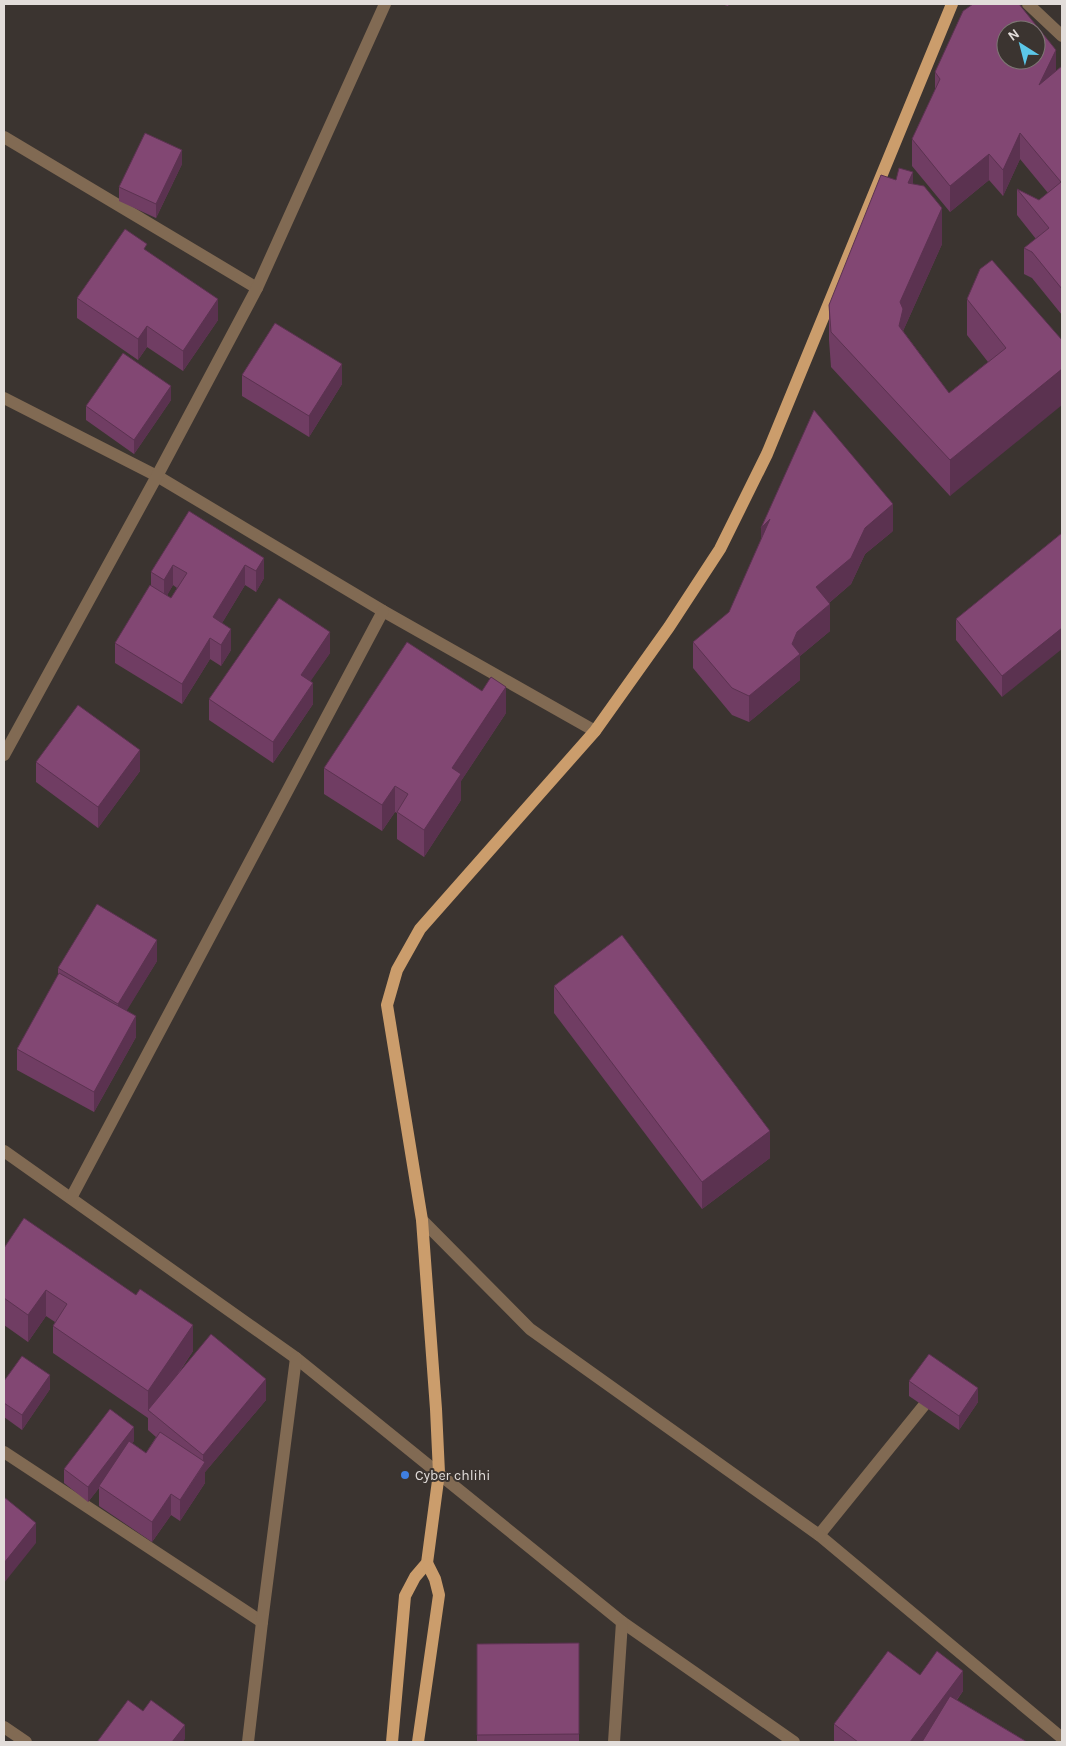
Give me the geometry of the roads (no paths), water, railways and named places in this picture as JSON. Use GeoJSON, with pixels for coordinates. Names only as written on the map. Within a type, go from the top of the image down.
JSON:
{"type":"FeatureCollection","features":[{"type":"Feature","properties":{"kind":"main road"},"geometry":{"type":"LineString","coordinates":[[418,1742],[439,1596],[427,1563],[439,1473],[422,1220],[387,1006],[397,970],[420,929],[595,731],[669,627],[720,548],[766,454],[952,4]]}},
{"type":"Feature","properties":{"kind":"main road"},"geometry":{"type":"LineString","coordinates":[[392,1742],[405,1596],[415,1577],[427,1563]]}},
{"type":"Feature","properties":{"kind":"street"},"geometry":{"type":"LineString","coordinates":[[4,755],[157,476],[257,288],[385,4]]}},
{"type":"Feature","properties":{"kind":"street"},"geometry":{"type":"LineString","coordinates":[[1028,4],[1062,36]]}},
{"type":"Feature","properties":{"kind":"street"},"geometry":{"type":"LineString","coordinates":[[4,138],[257,288]]}},
{"type":"Feature","properties":{"kind":"street"},"geometry":{"type":"LineString","coordinates":[[4,398],[157,476],[382,611],[595,731]]}},
{"type":"Feature","properties":{"kind":"street"},"geometry":{"type":"LineString","coordinates":[[71,1198],[382,611]]}},
{"type":"Feature","properties":{"kind":"street"},"geometry":{"type":"LineString","coordinates":[[4,1151],[296,1358],[622,1622],[794,1742]]}},
{"type":"Feature","properties":{"kind":"street"},"geometry":{"type":"LineString","coordinates":[[422,1220],[530,1329],[819,1534],[1062,1738]]}},
{"type":"Feature","properties":{"kind":"street"},"geometry":{"type":"LineString","coordinates":[[248,1742],[296,1358]]}},
{"type":"Feature","properties":{"kind":"street"},"geometry":{"type":"LineString","coordinates":[[819,1534],[942,1383]]}},
{"type":"Feature","properties":{"kind":"street"},"geometry":{"type":"LineString","coordinates":[[4,1452],[262,1622]]}},
{"type":"Feature","properties":{"kind":"street"},"geometry":{"type":"LineString","coordinates":[[614,1742],[622,1622]]}},
{"type":"Feature","properties":{"kind":"street"},"geometry":{"type":"LineString","coordinates":[[4,1727],[26,1742]]}},
{"type":"Feature","properties":{"kind":"place","name":"Cyber chlihi"},"geometry":{"type":"Point","coordinates":[405,1475]}}]}
